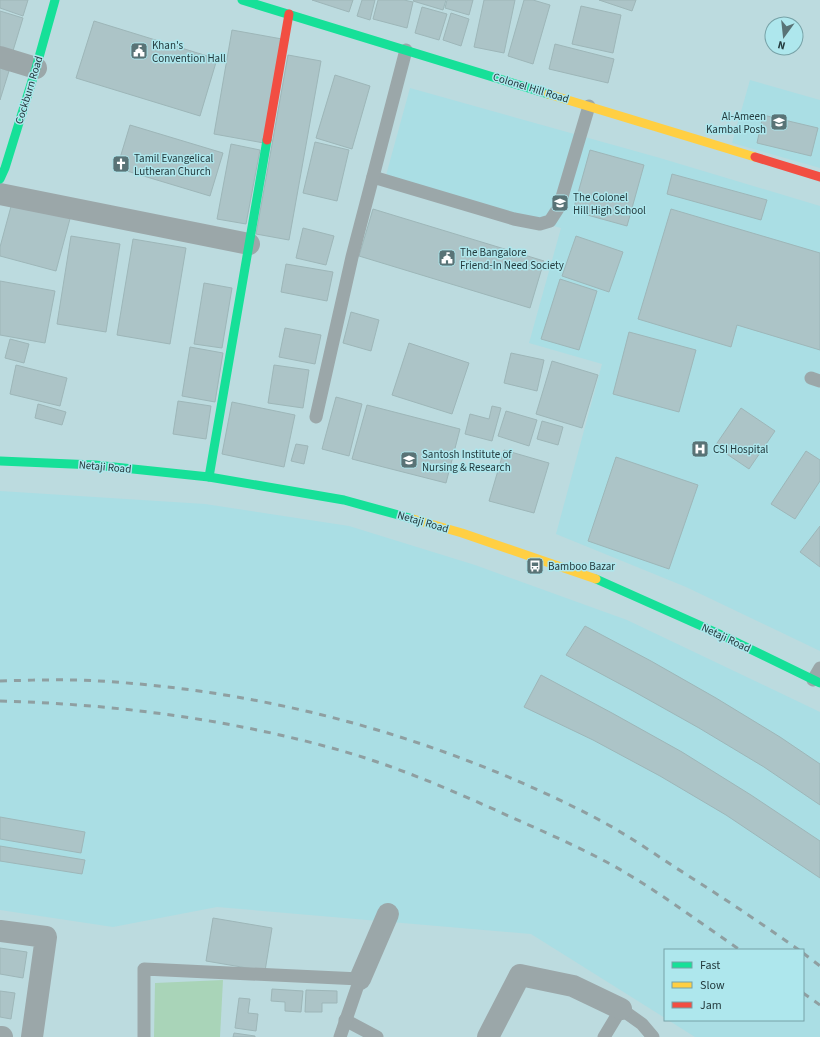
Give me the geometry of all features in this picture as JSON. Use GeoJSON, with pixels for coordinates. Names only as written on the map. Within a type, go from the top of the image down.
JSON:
{"type":"FeatureCollection","features":[{"type":"Feature","properties":{"kind":"street","name":"Cockburn Road"},"geometry":{"type":"LineString","coordinates":[[0,179],[5,168],[36,68],[55,0]]}},
{"type":"Feature","properties":{"kind":"street","name":"Colonel Hill Road"},"geometry":{"type":"LineString","coordinates":[[242,0],[820,177]]}},
{"type":"Feature","properties":{"kind":"street"},"geometry":{"type":"LineString","coordinates":[[210,477],[289,14]]}},
{"type":"Feature","properties":{"kind":"street"},"geometry":{"type":"LineString","coordinates":[[0,57],[36,68]]}},
{"type":"Feature","properties":{"kind":"street"},"geometry":{"type":"LineString","coordinates":[[0,194],[249,244]]}},
{"type":"Feature","properties":{"kind":"street","name":"Netaji Road"},"geometry":{"type":"LineString","coordinates":[[0,461],[95,465],[210,477],[344,500],[462,533],[591,577],[717,633],[816,682]]}},
{"type":"Feature","properties":{"kind":"street"},"geometry":{"type":"LineString","coordinates":[[360,979],[388,914]]}},
{"type":"Feature","properties":{"kind":"street"},"geometry":{"type":"LineString","coordinates":[[0,931],[46,937],[32,1037]]}},
{"type":"Feature","properties":{"kind":"street"},"geometry":{"type":"LineString","coordinates":[[488,1037],[520,974],[573,986],[621,1009]]}},
{"type":"Feature","properties":{"kind":"lane"},"geometry":{"type":"LineString","coordinates":[[316,418],[350,265],[406,50]]}},
{"type":"Feature","properties":{"kind":"lane"},"geometry":{"type":"LineString","coordinates":[[373,177],[514,219],[540,224],[550,221],[559,207],[589,106]]}},
{"type":"Feature","properties":{"kind":"lane"},"geometry":{"type":"LineString","coordinates":[[816,682],[820,668]]}},
{"type":"Feature","properties":{"kind":"lane"},"geometry":{"type":"LineString","coordinates":[[144,1037],[144,969],[360,979],[340,1037]]}},
{"type":"Feature","properties":{"kind":"lane"},"geometry":{"type":"LineString","coordinates":[[604,1037],[621,1009],[642,1024],[653,1037]]}},
{"type":"Feature","properties":{"kind":"lane"},"geometry":{"type":"LineString","coordinates":[[345,1020],[377,1037]]}},
{"type":"Feature","properties":{"kind":"shaded area","name":"Al-Ameen Kambal Posh"},"geometry":{"type":"Polygon","coordinates":[[[750,80],[820,100],[820,168],[732,143],[750,80]]]}},
{"type":"Feature","properties":{"kind":"shaded area","name":"CSI Hospital"},"geometry":{"type":"Polygon","coordinates":[[[410,88],[660,158],[820,206],[820,651],[686,587],[556,534],[602,364],[529,343],[561,228],[385,179],[410,88]]]}},
{"type":"Feature","properties":{"kind":"shaded area"},"geometry":{"type":"Polygon","coordinates":[[[0,491],[205,504],[349,526],[475,565],[627,620],[820,712],[820,1037],[695,1037],[670,1021],[804,1021],[804,949],[664,949],[664,1017],[531,934],[217,907],[113,927],[0,910],[0,491]]]}},
{"type":"Feature","properties":{"kind":"green space"},"geometry":{"type":"Polygon","coordinates":[[[223,980],[220,1037],[154,1037],[155,983],[223,980]]]}},
{"type":"Feature","properties":{"kind":"building"},"geometry":{"type":"Polygon","coordinates":[[[0,0],[28,0],[23,16],[0,8],[0,0]]]}},
{"type":"Feature","properties":{"kind":"building"},"geometry":{"type":"Polygon","coordinates":[[[312,0],[353,0],[349,12],[312,0]]]}},
{"type":"Feature","properties":{"kind":"building"},"geometry":{"type":"Polygon","coordinates":[[[362,0],[375,0],[370,20],[357,16],[362,0]]]}},
{"type":"Feature","properties":{"kind":"building"},"geometry":{"type":"Polygon","coordinates":[[[378,0],[404,0],[413,2],[407,28],[373,19],[378,0]]]}},
{"type":"Feature","properties":{"kind":"building"},"geometry":{"type":"Polygon","coordinates":[[[446,0],[443,10],[413,1],[446,0]]]}},
{"type":"Feature","properties":{"kind":"building"},"geometry":{"type":"Polygon","coordinates":[[[447,0],[473,0],[469,15],[445,8],[447,0]]]}},
{"type":"Feature","properties":{"kind":"building"},"geometry":{"type":"Polygon","coordinates":[[[484,0],[515,0],[504,53],[474,47],[484,0]]]}},
{"type":"Feature","properties":{"kind":"building"},"geometry":{"type":"Polygon","coordinates":[[[524,0],[533,0],[550,5],[533,64],[508,56],[524,0]]]}},
{"type":"Feature","properties":{"kind":"building"},"geometry":{"type":"Polygon","coordinates":[[[599,0],[636,0],[632,11],[599,0]]]}},
{"type":"Feature","properties":{"kind":"building"},"geometry":{"type":"Polygon","coordinates":[[[581,6],[621,15],[613,53],[572,44],[581,6]]]}},
{"type":"Feature","properties":{"kind":"building"},"geometry":{"type":"Polygon","coordinates":[[[422,7],[447,14],[439,40],[415,33],[422,7]]]}},
{"type":"Feature","properties":{"kind":"building"},"geometry":{"type":"Polygon","coordinates":[[[0,11],[23,18],[12,54],[0,50],[0,11]]]}},
{"type":"Feature","properties":{"kind":"building"},"geometry":{"type":"Polygon","coordinates":[[[451,13],[469,19],[461,46],[443,40],[451,13]]]}},
{"type":"Feature","properties":{"kind":"building"},"geometry":{"type":"Polygon","coordinates":[[[94,21],[217,59],[200,116],[76,78],[94,21]]]}},
{"type":"Feature","properties":{"kind":"building"},"geometry":{"type":"Polygon","coordinates":[[[232,30],[282,39],[264,143],[214,134],[232,30]]]}},
{"type":"Feature","properties":{"kind":"building"},"geometry":{"type":"Polygon","coordinates":[[[555,44],[614,59],[608,83],[549,69],[555,44]]]}},
{"type":"Feature","properties":{"kind":"building"},"geometry":{"type":"Polygon","coordinates":[[[288,55],[321,61],[289,240],[256,234],[288,55]]]}},
{"type":"Feature","properties":{"kind":"building"},"geometry":{"type":"Polygon","coordinates":[[[0,68],[9,71],[0,100],[0,68]]]}},
{"type":"Feature","properties":{"kind":"building"},"geometry":{"type":"Polygon","coordinates":[[[335,75],[370,86],[352,149],[316,138],[335,75]]]}},
{"type":"Feature","properties":{"kind":"building"},"geometry":{"type":"Polygon","coordinates":[[[763,115],[818,128],[811,156],[757,143],[763,115]]]}},
{"type":"Feature","properties":{"kind":"building"},"geometry":{"type":"Polygon","coordinates":[[[130,125],[223,153],[210,196],[117,168],[130,125]]]}},
{"type":"Feature","properties":{"kind":"building"},"geometry":{"type":"Polygon","coordinates":[[[315,142],[349,150],[337,201],[303,193],[315,142]]]}},
{"type":"Feature","properties":{"kind":"building"},"geometry":{"type":"Polygon","coordinates":[[[231,144],[260,150],[246,224],[217,219],[231,144]]]}},
{"type":"Feature","properties":{"kind":"building"},"geometry":{"type":"Polygon","coordinates":[[[590,150],[644,165],[627,226],[573,211],[590,150]]]}},
{"type":"Feature","properties":{"kind":"building"},"geometry":{"type":"Polygon","coordinates":[[[672,174],[767,200],[761,220],[667,194],[672,174]]]}},
{"type":"Feature","properties":{"kind":"building"},"geometry":{"type":"Polygon","coordinates":[[[13,199],[71,215],[56,271],[0,256],[0,247],[13,199]]]}},
{"type":"Feature","properties":{"kind":"building"},"geometry":{"type":"Polygon","coordinates":[[[373,209],[544,261],[530,308],[359,256],[373,209]]]}},
{"type":"Feature","properties":{"kind":"building"},"geometry":{"type":"Polygon","coordinates":[[[671,209],[820,253],[820,350],[737,325],[731,347],[638,319],[671,209]]]}},
{"type":"Feature","properties":{"kind":"building"},"geometry":{"type":"Polygon","coordinates":[[[303,228],[334,236],[326,265],[296,258],[303,228]]]}},
{"type":"Feature","properties":{"kind":"building"},"geometry":{"type":"Polygon","coordinates":[[[71,236],[120,244],[106,332],[57,324],[71,236]]]}},
{"type":"Feature","properties":{"kind":"building"},"geometry":{"type":"Polygon","coordinates":[[[576,236],[623,252],[609,292],[562,276],[576,236]]]}},
{"type":"Feature","properties":{"kind":"building"},"geometry":{"type":"Polygon","coordinates":[[[133,239],[186,248],[170,344],[117,335],[133,239]]]}},
{"type":"Feature","properties":{"kind":"building"},"geometry":{"type":"Polygon","coordinates":[[[286,264],[333,272],[327,301],[281,292],[286,264]]]}},
{"type":"Feature","properties":{"kind":"building"},"geometry":{"type":"Polygon","coordinates":[[[560,279],[597,291],[579,350],[541,339],[560,279]]]}},
{"type":"Feature","properties":{"kind":"building"},"geometry":{"type":"Polygon","coordinates":[[[0,281],[55,291],[45,343],[0,335],[0,281]]]}},
{"type":"Feature","properties":{"kind":"building"},"geometry":{"type":"Polygon","coordinates":[[[204,283],[232,288],[222,348],[194,344],[204,283]]]}},
{"type":"Feature","properties":{"kind":"building"},"geometry":{"type":"Polygon","coordinates":[[[351,312],[379,320],[371,351],[343,343],[351,312]]]}},
{"type":"Feature","properties":{"kind":"building"},"geometry":{"type":"Polygon","coordinates":[[[285,328],[321,335],[315,364],[279,357],[285,328]]]}},
{"type":"Feature","properties":{"kind":"building"},"geometry":{"type":"Polygon","coordinates":[[[629,332],[696,350],[679,412],[613,394],[629,332]]]}},
{"type":"Feature","properties":{"kind":"building"},"geometry":{"type":"Polygon","coordinates":[[[10,339],[29,344],[24,363],[5,358],[10,339]]]}},
{"type":"Feature","properties":{"kind":"building"},"geometry":{"type":"Polygon","coordinates":[[[409,343],[469,363],[452,414],[392,395],[409,343]]]}},
{"type":"Feature","properties":{"kind":"building"},"geometry":{"type":"Polygon","coordinates":[[[190,347],[223,353],[215,402],[182,396],[190,347]]]}},
{"type":"Feature","properties":{"kind":"building"},"geometry":{"type":"Polygon","coordinates":[[[511,353],[544,360],[537,391],[504,383],[511,353]]]}},
{"type":"Feature","properties":{"kind":"building"},"geometry":{"type":"Polygon","coordinates":[[[552,361],[598,375],[582,428],[536,414],[552,361]]]}},
{"type":"Feature","properties":{"kind":"building"},"geometry":{"type":"Polygon","coordinates":[[[16,365],[67,378],[60,406],[10,394],[16,365]]]}},
{"type":"Feature","properties":{"kind":"building"},"geometry":{"type":"Polygon","coordinates":[[[274,365],[309,370],[303,408],[268,403],[274,365]]]}},
{"type":"Feature","properties":{"kind":"building"},"geometry":{"type":"Polygon","coordinates":[[[336,397],[362,404],[349,456],[322,449],[336,397]]]}},
{"type":"Feature","properties":{"kind":"building"},"geometry":{"type":"Polygon","coordinates":[[[178,401],[211,406],[206,439],[173,434],[178,401]]]}},
{"type":"Feature","properties":{"kind":"building"},"geometry":{"type":"Polygon","coordinates":[[[232,402],[295,415],[284,467],[222,454],[232,402]]]}},
{"type":"Feature","properties":{"kind":"building"},"geometry":{"type":"Polygon","coordinates":[[[38,404],[66,412],[62,425],[35,418],[38,404]]]}},
{"type":"Feature","properties":{"kind":"building"},"geometry":{"type":"Polygon","coordinates":[[[367,405],[460,429],[446,483],[352,459],[367,405]]]}},
{"type":"Feature","properties":{"kind":"building"},"geometry":{"type":"Polygon","coordinates":[[[492,406],[501,408],[492,441],[465,434],[470,414],[489,419],[492,406]]]}},
{"type":"Feature","properties":{"kind":"building"},"geometry":{"type":"Polygon","coordinates":[[[741,408],[775,431],[749,469],[715,446],[741,408]]]}},
{"type":"Feature","properties":{"kind":"building"},"geometry":{"type":"Polygon","coordinates":[[[506,411],[537,420],[529,446],[498,436],[506,411]]]}},
{"type":"Feature","properties":{"kind":"building"},"geometry":{"type":"Polygon","coordinates":[[[542,421],[563,427],[558,445],[537,439],[542,421]]]}},
{"type":"Feature","properties":{"kind":"building"},"geometry":{"type":"Polygon","coordinates":[[[296,444],[308,446],[304,464],[291,461],[296,444]]]}},
{"type":"Feature","properties":{"kind":"building"},"geometry":{"type":"Polygon","coordinates":[[[504,450],[549,463],[534,513],[489,501],[504,450]]]}},
{"type":"Feature","properties":{"kind":"building"},"geometry":{"type":"Polygon","coordinates":[[[806,451],[820,460],[820,481],[795,519],[771,504],[806,451]]]}},
{"type":"Feature","properties":{"kind":"building"},"geometry":{"type":"Polygon","coordinates":[[[616,457],[698,485],[669,569],[588,541],[616,457]]]}},
{"type":"Feature","properties":{"kind":"building"},"geometry":{"type":"Polygon","coordinates":[[[820,526],[820,567],[800,552],[820,526]]]}},
{"type":"Feature","properties":{"kind":"building"},"geometry":{"type":"Polygon","coordinates":[[[585,626],[716,698],[780,737],[820,764],[820,805],[764,767],[699,728],[566,655],[585,626]]]}},
{"type":"Feature","properties":{"kind":"building"},"geometry":{"type":"Polygon","coordinates":[[[541,675],[682,752],[751,795],[820,841],[820,878],[726,815],[660,776],[593,740],[524,707],[541,675]]]}},
{"type":"Feature","properties":{"kind":"building"},"geometry":{"type":"Polygon","coordinates":[[[0,817],[85,832],[81,853],[0,839],[0,817]]]}},
{"type":"Feature","properties":{"kind":"building"},"geometry":{"type":"Polygon","coordinates":[[[0,846],[85,860],[82,874],[0,861],[0,846]]]}},
{"type":"Feature","properties":{"kind":"building"},"geometry":{"type":"Polygon","coordinates":[[[213,918],[272,928],[265,971],[206,961],[213,918]]]}},
{"type":"Feature","properties":{"kind":"building"},"geometry":{"type":"Polygon","coordinates":[[[0,948],[27,952],[23,978],[0,974],[0,948]]]}},
{"type":"Feature","properties":{"kind":"building"},"geometry":{"type":"Polygon","coordinates":[[[272,989],[303,991],[301,1012],[285,1011],[285,1002],[271,1001],[272,989]]]}},
{"type":"Feature","properties":{"kind":"building"},"geometry":{"type":"Polygon","coordinates":[[[306,990],[337,991],[337,1003],[322,1003],[322,1012],[305,1012],[306,990]]]}},
{"type":"Feature","properties":{"kind":"building"},"geometry":{"type":"Polygon","coordinates":[[[0,991],[15,993],[11,1019],[0,1017],[0,991]]]}},
{"type":"Feature","properties":{"kind":"building"},"geometry":{"type":"Polygon","coordinates":[[[239,998],[250,999],[248,1013],[258,1014],[256,1031],[235,1028],[239,998]]]}},
{"type":"Feature","properties":{"kind":"building"},"geometry":{"type":"Polygon","coordinates":[[[234,1033],[255,1036],[255,1037],[233,1037],[234,1033]]]}},
{"type":"Feature","properties":{"kind":"railway"},"geometry":{"type":"LineString","coordinates":[[0,681],[99,681],[163,686],[226,695],[289,707],[351,722],[412,741],[472,762],[588,814],[632,839],[705,886],[798,949]]}},
{"type":"Feature","properties":{"kind":"railway"},"geometry":{"type":"LineString","coordinates":[[0,701],[86,706],[171,715],[298,739],[383,764],[470,799],[602,859],[678,907],[739,949]]}},
{"type":"Feature","properties":{"kind":"railway"},"geometry":{"type":"LineString","coordinates":[[804,954],[820,966]]}},
{"type":"Feature","properties":{"kind":"railway"},"geometry":{"type":"LineString","coordinates":[[804,994],[820,1005]]}},
{"type":"Feature","properties":{"kind":"traffic: fast"},"geometry":{"type":"LineString","coordinates":[[0,179],[5,168],[36,68],[55,0]]}},
{"type":"Feature","properties":{"kind":"traffic: fast"},"geometry":{"type":"LineString","coordinates":[[242,0],[548,94]]}},
{"type":"Feature","properties":{"kind":"traffic: fast"},"geometry":{"type":"LineString","coordinates":[[209,477],[267,140]]}},
{"type":"Feature","properties":{"kind":"traffic: fast"},"geometry":{"type":"LineString","coordinates":[[0,461],[95,465],[209,477],[344,500],[413,519]]}},
{"type":"Feature","properties":{"kind":"traffic: fast"},"geometry":{"type":"LineString","coordinates":[[596,579],[717,633],[820,683]]}},
{"type":"Feature","properties":{"kind":"traffic: slow"},"geometry":{"type":"LineString","coordinates":[[548,94],[755,157]]}},
{"type":"Feature","properties":{"kind":"traffic: slow"},"geometry":{"type":"LineString","coordinates":[[413,519],[462,533],[596,579]]}},
{"type":"Feature","properties":{"kind":"traffic: jam"},"geometry":{"type":"LineString","coordinates":[[267,140],[289,14]]}},
{"type":"Feature","properties":{"kind":"traffic: jam"},"geometry":{"type":"LineString","coordinates":[[755,157],[820,177]]}},
{"type":"Feature","properties":{"kind":"place","name":"Khan's Convention Hall"},"geometry":{"type":"Point","coordinates":[139,51]}},
{"type":"Feature","properties":{"kind":"place","name":"Al-Ameen Kambal Posh"},"geometry":{"type":"Point","coordinates":[779,122]}},
{"type":"Feature","properties":{"kind":"place","name":"Tamil Evangelical Lutheran Church"},"geometry":{"type":"Point","coordinates":[121,164]}},
{"type":"Feature","properties":{"kind":"place","name":"The Colonel Hill High School"},"geometry":{"type":"Point","coordinates":[560,203]}},
{"type":"Feature","properties":{"kind":"place","name":"The Bangalore Friend-In Need Society"},"geometry":{"type":"Point","coordinates":[447,258]}},
{"type":"Feature","properties":{"kind":"place","name":"CSI Hospital"},"geometry":{"type":"Point","coordinates":[700,449]}},
{"type":"Feature","properties":{"kind":"place","name":"Santosh Institute of Nursing & Research"},"geometry":{"type":"Point","coordinates":[409,460]}},
{"type":"Feature","properties":{"kind":"place","name":"Bamboo Bazar"},"geometry":{"type":"Point","coordinates":[535,566]}}]}
